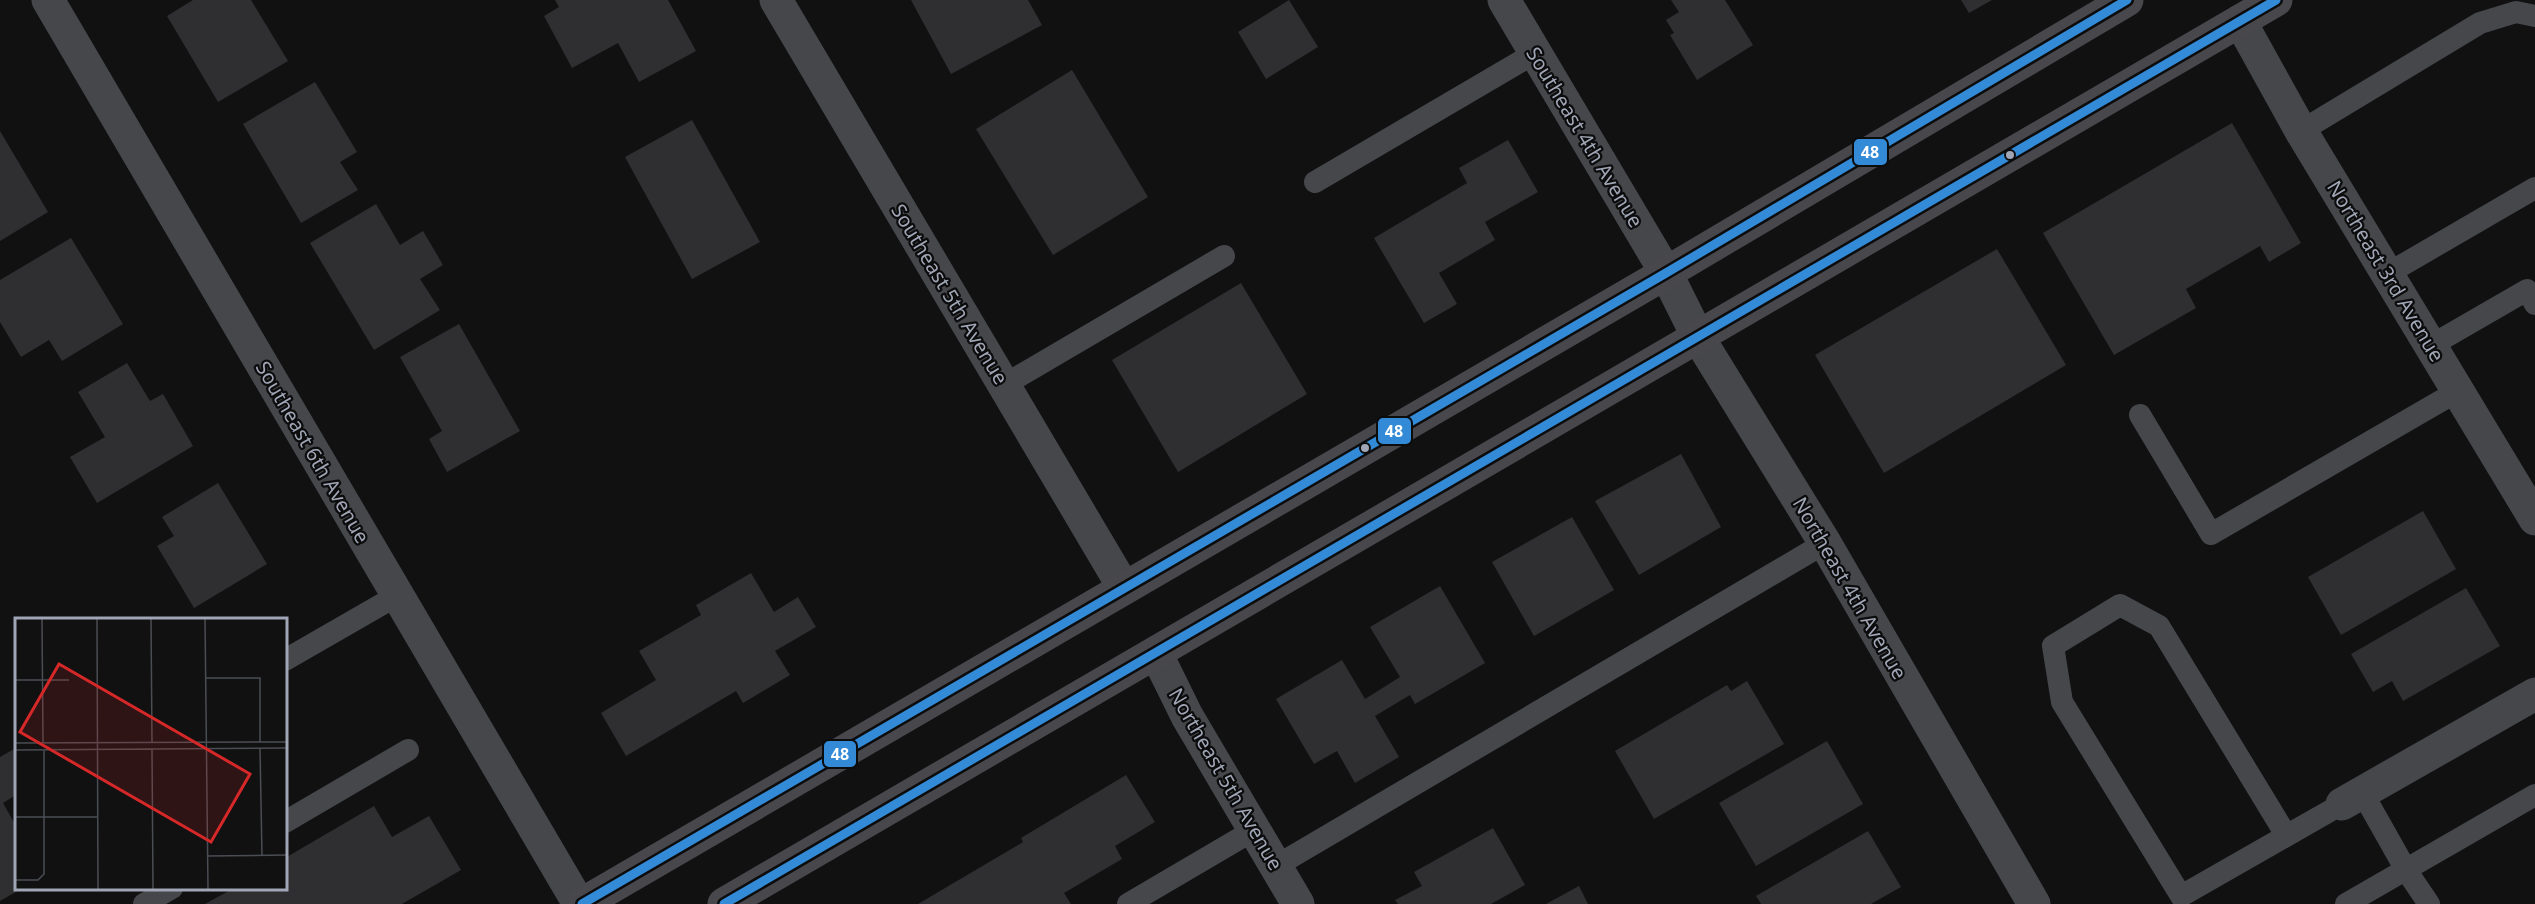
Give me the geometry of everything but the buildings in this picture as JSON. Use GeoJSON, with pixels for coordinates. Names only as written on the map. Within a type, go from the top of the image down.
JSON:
{"type":"FeatureCollection","features":[{"type":"Feature","properties":{"kind":"main road"},"geometry":{"type":"LineString","coordinates":[[580,904],[1666,273],[2127,0]]}},
{"type":"Feature","properties":{"kind":"main road"},"geometry":{"type":"LineString","coordinates":[[724,904],[2276,0]]}},
{"type":"Feature","properties":{"kind":"street","name":"Southeast 6th Avenue"},"geometry":{"type":"LineString","coordinates":[[48,0],[580,904]]}},
{"type":"Feature","properties":{"kind":"street","name":"Southeast 5th Avenue"},"geometry":{"type":"LineString","coordinates":[[776,0],[1124,588]]}},
{"type":"Feature","properties":{"kind":"street","name":"Southeast 4th Avenue"},"geometry":{"type":"LineString","coordinates":[[1504,0],[1666,273]]}},
{"type":"Feature","properties":{"kind":"street","name":"Northeast 3rd Avenue"},"geometry":{"type":"LineString","coordinates":[[2240,21],[2301,131],[2535,519]]}},
{"type":"Feature","properties":{"kind":"street","name":"Northeast 4th Avenue"},"geometry":{"type":"LineString","coordinates":[[1666,273],[1698,337],[1825,543],[2034,904]]}},
{"type":"Feature","properties":{"kind":"street","name":"Northeast 5th Avenue"},"geometry":{"type":"LineString","coordinates":[[1156,653],[1187,716],[1298,904]]}},
{"type":"Feature","properties":{"kind":"street"},"geometry":{"type":"LineString","coordinates":[[2352,798],[2535,694]]}},
{"type":"Feature","properties":{"kind":"lane"},"geometry":{"type":"LineString","coordinates":[[2301,131],[2480,23],[2516,12],[2535,16]]}},
{"type":"Feature","properties":{"kind":"lane"},"geometry":{"type":"LineString","coordinates":[[1315,182],[1535,53]]}},
{"type":"Feature","properties":{"kind":"lane"},"geometry":{"type":"LineString","coordinates":[[2387,274],[2535,188]]}},
{"type":"Feature","properties":{"kind":"lane"},"geometry":{"type":"LineString","coordinates":[[1004,385],[1224,256]]}},
{"type":"Feature","properties":{"kind":"lane"},"geometry":{"type":"LineString","coordinates":[[2430,346],[2526,290],[2535,304]]}},
{"type":"Feature","properties":{"kind":"lane"},"geometry":{"type":"LineString","coordinates":[[2140,415],[2211,534],[2458,391]]}},
{"type":"Feature","properties":{"kind":"lane"},"geometry":{"type":"LineString","coordinates":[[1276,866],[1825,543]]}},
{"type":"Feature","properties":{"kind":"lane"},"geometry":{"type":"LineString","coordinates":[[286,659],[398,595]]}},
{"type":"Feature","properties":{"kind":"lane"},"geometry":{"type":"LineString","coordinates":[[2286,835],[2159,626],[2120,605],[2053,646],[2062,702],[2181,896],[2352,798],[2429,904]]}},
{"type":"Feature","properties":{"kind":"lane"},"geometry":{"type":"LineString","coordinates":[[286,821],[408,750]]}},
{"type":"Feature","properties":{"kind":"lane"},"geometry":{"type":"LineString","coordinates":[[2346,904],[2535,795]]}},
{"type":"Feature","properties":{"kind":"lane"},"geometry":{"type":"LineString","coordinates":[[1128,904],[1254,830]]}},
{"type":"Feature","properties":{"kind":"lane"},"geometry":{"type":"LineString","coordinates":[[144,904],[170,889]]}},
{"type":"Feature","properties":{"kind":"transit line","name":"48"},"geometry":{"type":"LineString","coordinates":[[582,904],[1666,273],[2127,0]]}},
{"type":"Feature","properties":{"kind":"transit line","name":"48"},"geometry":{"type":"LineString","coordinates":[[724,904],[2276,0]]}}]}
